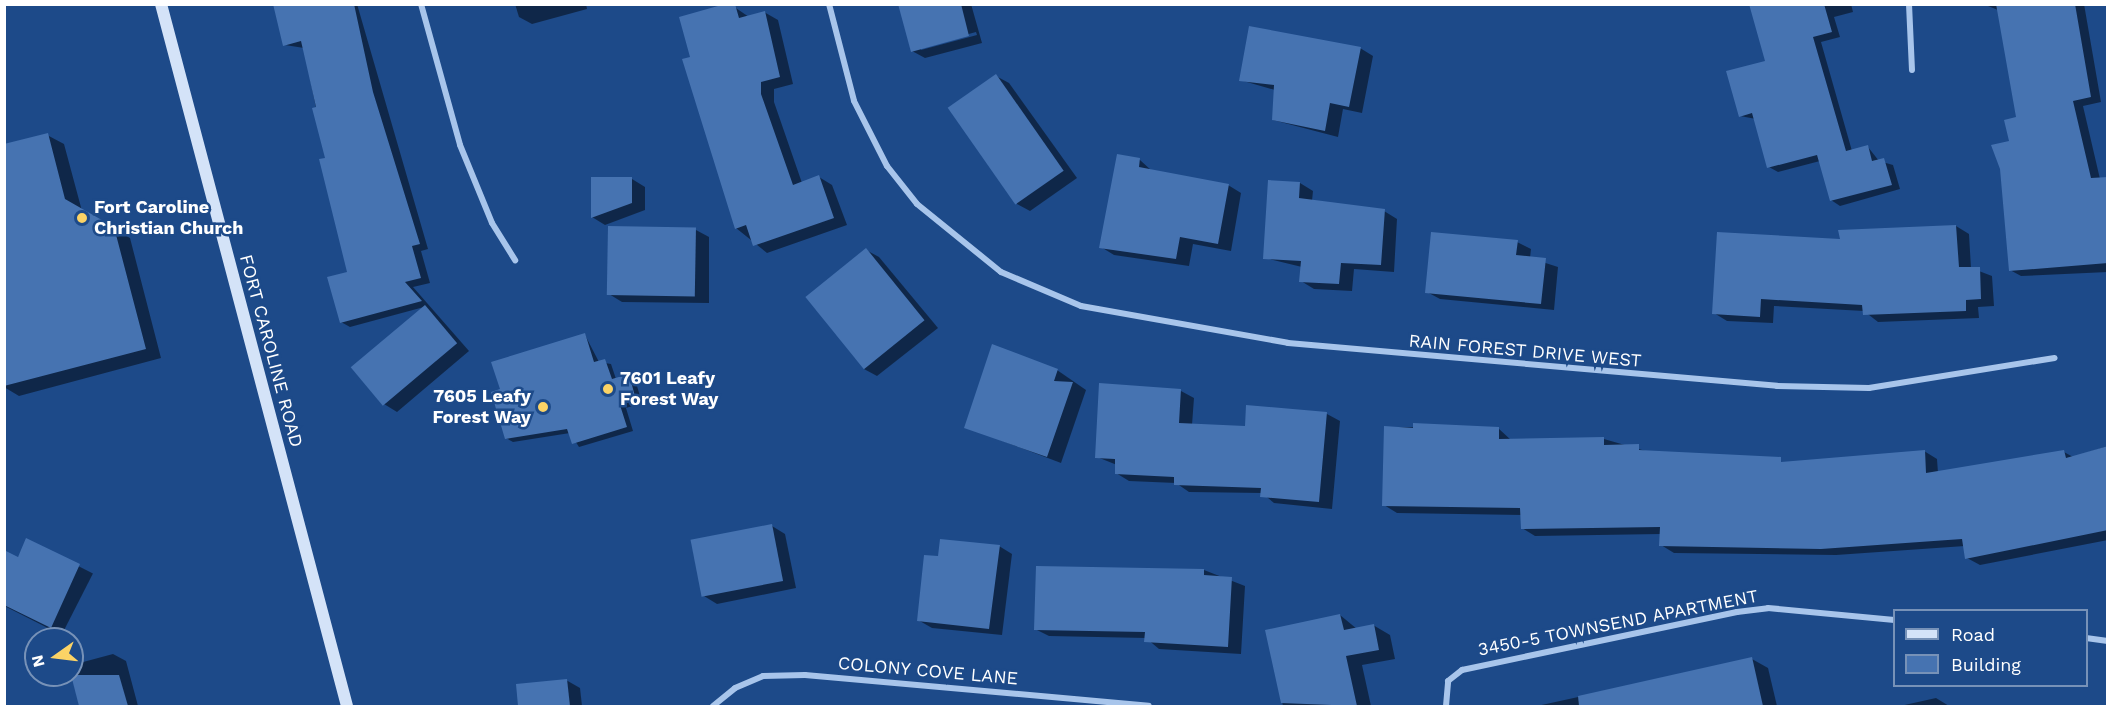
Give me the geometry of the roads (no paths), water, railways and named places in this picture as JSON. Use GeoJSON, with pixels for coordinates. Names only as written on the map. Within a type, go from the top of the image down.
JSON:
{"type":"FeatureCollection","features":[{"type":"Feature","properties":{"kind":"street","name":"FORT CAROLINE ROAD"},"geometry":{"type":"LineString","coordinates":[[160,4],[347,706]]}},
{"type":"Feature","properties":{"kind":"street"},"geometry":{"type":"LineString","coordinates":[[421,4],[460,145],[492,223],[515,260]]}},
{"type":"Feature","properties":{"kind":"street","name":"RAIN FOREST DRIVE WEST"},"geometry":{"type":"LineString","coordinates":[[829,4],[854,101],[887,166],[959,243],[1001,272],[1049,296],[1128,316],[1288,343],[1479,364],[1869,388],[2055,358]]}},
{"type":"Feature","properties":{"kind":"street"},"geometry":{"type":"LineString","coordinates":[[1909,4],[1912,70]]}},
{"type":"Feature","properties":{"kind":"street","name":"3450-5 TOWNSEND APARTMENT"},"geometry":{"type":"LineString","coordinates":[[1446,706],[1448,681],[1462,670],[1737,612],[1768,608],[1893,620]]}},
{"type":"Feature","properties":{"kind":"street"},"geometry":{"type":"LineString","coordinates":[[2088,638],[2108,640]]}},
{"type":"Feature","properties":{"kind":"street","name":"COLONY COVE LANE"},"geometry":{"type":"LineString","coordinates":[[713,706],[735,688],[763,676],[805,675],[1149,706]]}},
{"type":"Feature","properties":{"kind":"place","name":"Fort Caroline Christian Church"},"geometry":{"type":"Point","coordinates":[82,218]}},
{"type":"Feature","properties":{"kind":"place","name":"7601 Leafy Forest Way"},"geometry":{"type":"Point","coordinates":[608,389]}},
{"type":"Feature","properties":{"kind":"place","name":"7605 Leafy Forest Way"},"geometry":{"type":"Point","coordinates":[543,407]}}]}
